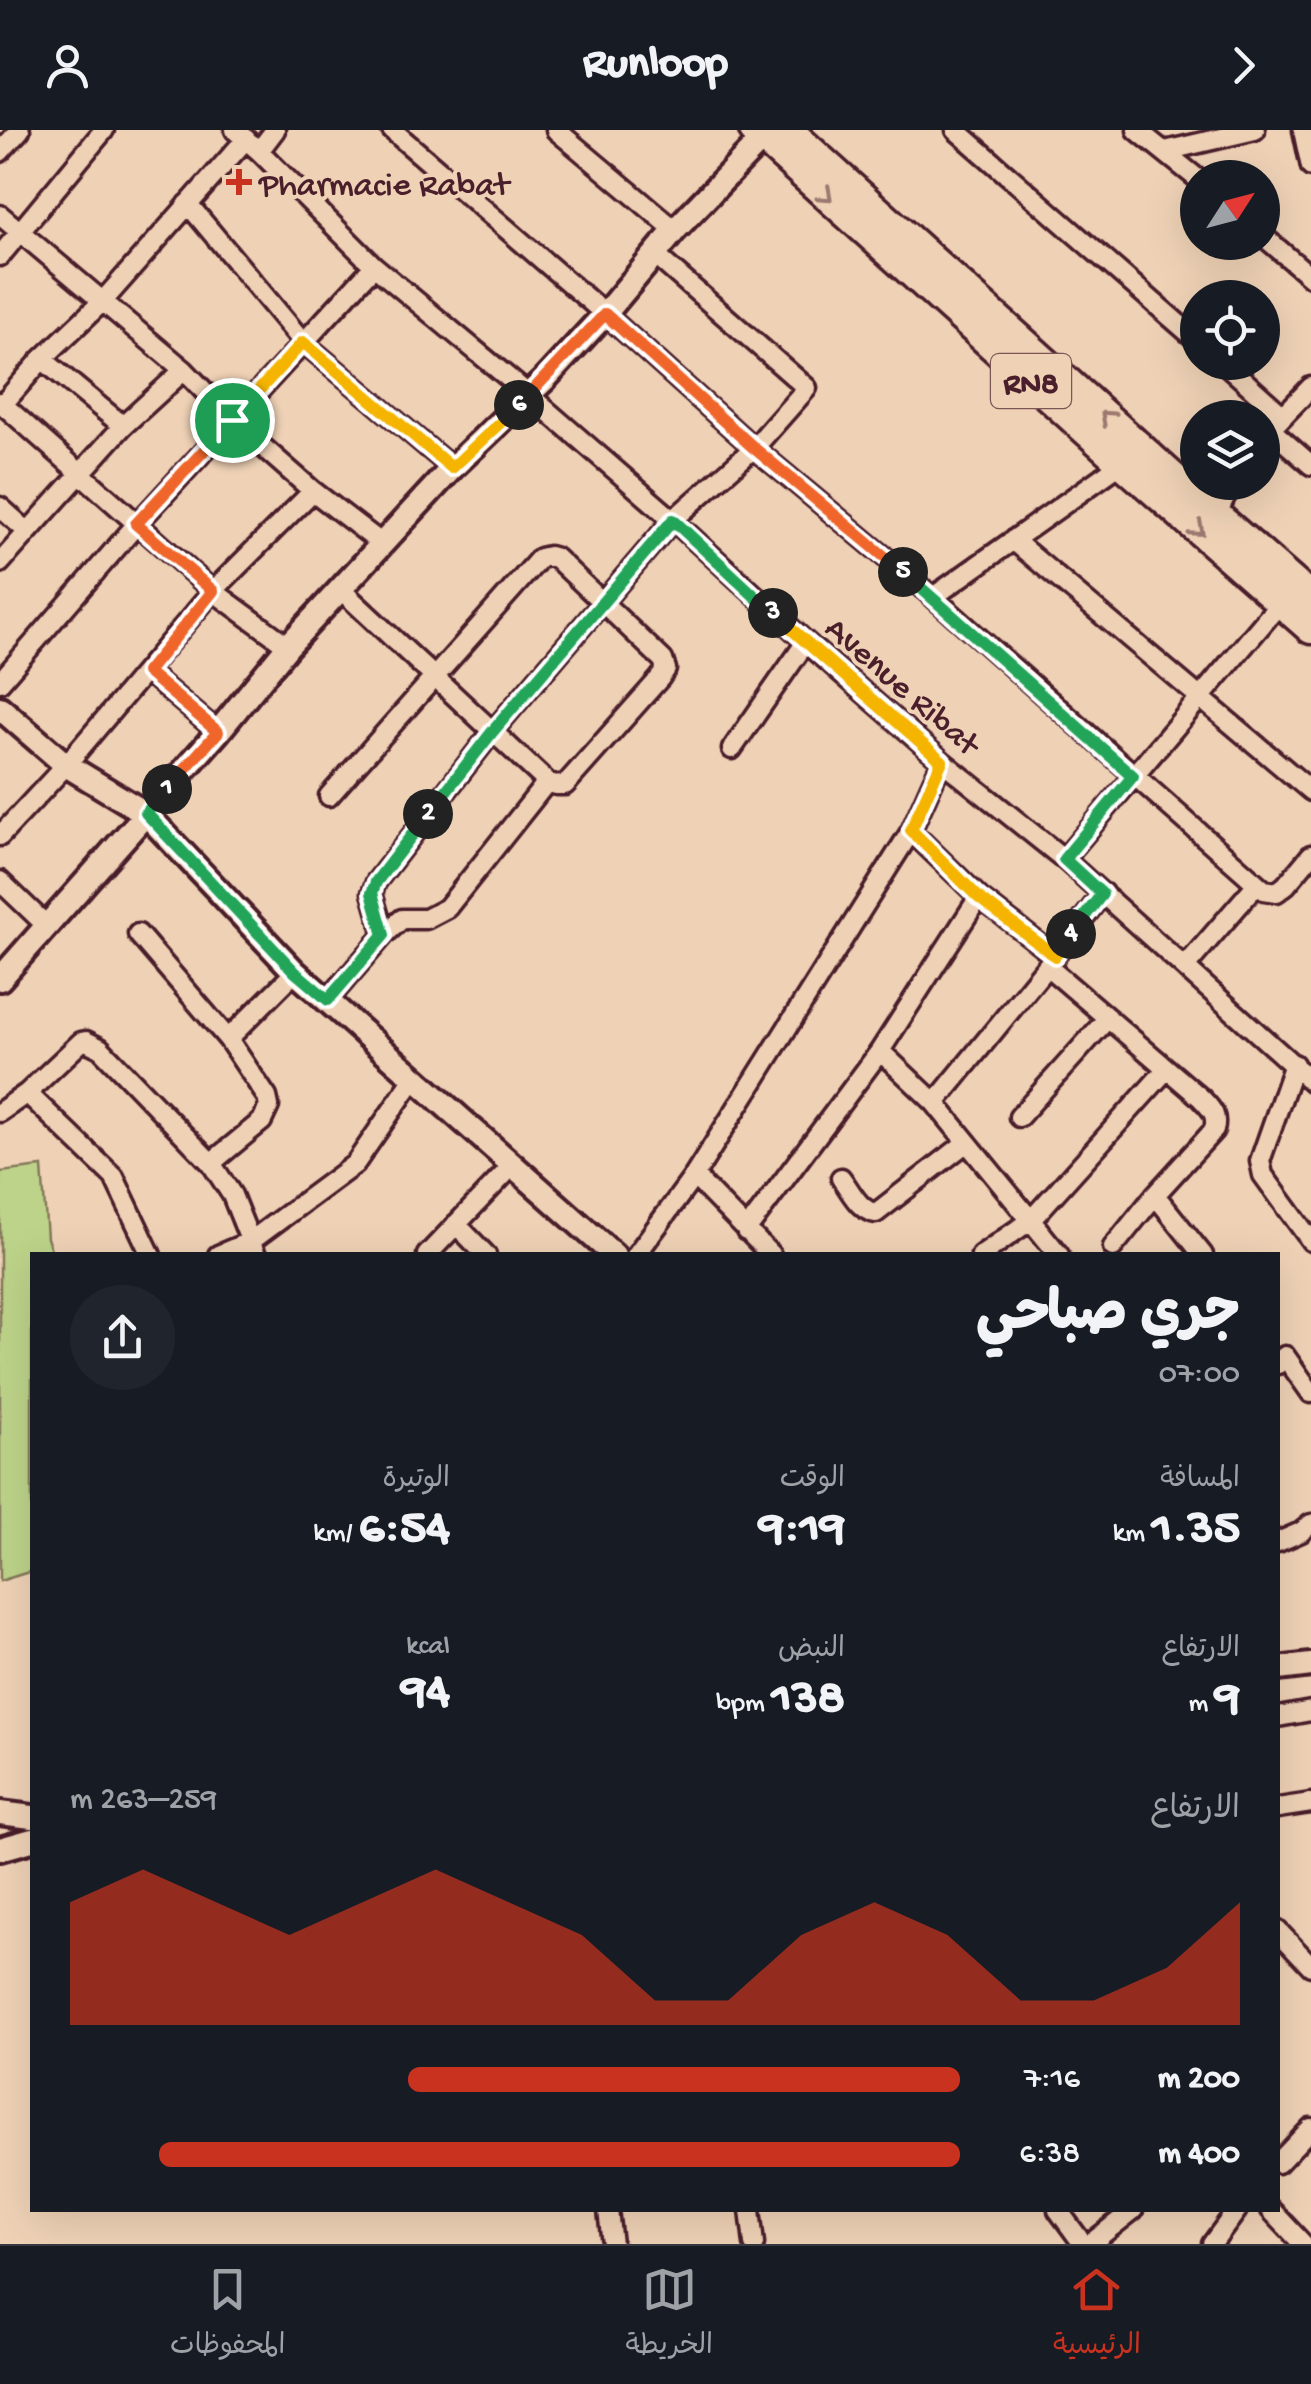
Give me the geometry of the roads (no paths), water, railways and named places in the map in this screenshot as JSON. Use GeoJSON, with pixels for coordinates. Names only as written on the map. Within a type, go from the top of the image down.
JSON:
{"type":"FeatureCollection","features":[{"type":"Feature","properties":{"kind":"main road","name":"RN8"},"geometry":{"type":"LineString","coordinates":[[769,132],[1122,463],[1311,629]]}},
{"type":"Feature","properties":{"kind":"main road","name":"RN8"},"geometry":{"type":"LineString","coordinates":[[769,132],[1180,475]]}},
{"type":"Feature","properties":{"kind":"main road","name":"RN8"},"geometry":{"type":"LineString","coordinates":[[1205,500],[1311,598]]}},
{"type":"Feature","properties":{"kind":"street"},"geometry":{"type":"LineString","coordinates":[[0,152],[20,130]]}},
{"type":"Feature","properties":{"kind":"street"},"geometry":{"type":"LineString","coordinates":[[0,256],[104,130]]}},
{"type":"Feature","properties":{"kind":"street"},"geometry":{"type":"LineString","coordinates":[[275,130],[247,140],[102,301],[1,403],[213,591],[288,646]]}},
{"type":"Feature","properties":{"kind":"street"},"geometry":{"type":"LineString","coordinates":[[392,130],[754,448],[933,597],[1264,890],[1277,892],[1311,855]]}},
{"type":"Feature","properties":{"kind":"street"},"geometry":{"type":"LineString","coordinates":[[556,130],[676,230]]}},
{"type":"Feature","properties":{"kind":"street"},"geometry":{"type":"LineString","coordinates":[[956,130],[1180,324]]}},
{"type":"Feature","properties":{"kind":"street"},"geometry":{"type":"LineString","coordinates":[[1138,130],[1180,164]]}},
{"type":"Feature","properties":{"kind":"street"},"geometry":{"type":"LineString","coordinates":[[1164,150],[1255,130]]}},
{"type":"Feature","properties":{"kind":"street"},"geometry":{"type":"LineString","coordinates":[[1303,130],[1311,166]]}},
{"type":"Feature","properties":{"kind":"street"},"geometry":{"type":"LineString","coordinates":[[0,979],[218,732],[288,646],[452,468],[529,395],[605,314],[654,254],[769,132]]}},
{"type":"Feature","properties":{"kind":"street","name":"Avenue Ribat"},"geometry":{"type":"LineString","coordinates":[[247,140],[374,266],[673,520],[942,761],[1064,859],[1311,1081]]}},
{"type":"Feature","properties":{"kind":"street"},"geometry":{"type":"LineString","coordinates":[[188,204],[303,342],[452,468]]}},
{"type":"Feature","properties":{"kind":"street"},"geometry":{"type":"LineString","coordinates":[[0,215],[184,370],[232,420],[313,491],[382,544]]}},
{"type":"Feature","properties":{"kind":"street"},"geometry":{"type":"LineString","coordinates":[[1280,250],[1311,277]]}},
{"type":"Feature","properties":{"kind":"street"},"geometry":{"type":"LineString","coordinates":[[384,935],[372,893],[376,882],[493,731],[673,520],[754,448],[807,388],[654,254]]}},
{"type":"Feature","properties":{"kind":"street"},"geometry":{"type":"LineString","coordinates":[[0,682],[136,524],[374,266]]}},
{"type":"Feature","properties":{"kind":"street"},"geometry":{"type":"LineString","coordinates":[[42,359],[123,426]]}},
{"type":"Feature","properties":{"kind":"street"},"geometry":{"type":"LineString","coordinates":[[0,563],[123,426],[184,370]]}},
{"type":"Feature","properties":{"kind":"street"},"geometry":{"type":"LineString","coordinates":[[1236,380],[1251,400]]}},
{"type":"Feature","properties":{"kind":"street"},"geometry":{"type":"LineString","coordinates":[[1280,420],[1311,387]]}},
{"type":"Feature","properties":{"kind":"street"},"geometry":{"type":"LineString","coordinates":[[1280,436],[1311,465]]}},
{"type":"Feature","properties":{"kind":"street"},"geometry":{"type":"LineString","coordinates":[[933,597],[1122,463]]}},
{"type":"Feature","properties":{"kind":"street"},"geometry":{"type":"LineString","coordinates":[[0,836],[147,672],[213,591],[313,491]]}},
{"type":"Feature","properties":{"kind":"street"},"geometry":{"type":"LineString","coordinates":[[1217,514],[1224,500]]}},
{"type":"Feature","properties":{"kind":"street"},"geometry":{"type":"LineString","coordinates":[[0,507],[28,532]]}},
{"type":"Feature","properties":{"kind":"street"},"geometry":{"type":"LineString","coordinates":[[1014,540],[1311,792]]}},
{"type":"Feature","properties":{"kind":"street"},"geometry":{"type":"LineString","coordinates":[[329,796],[433,678],[540,558],[556,558],[663,660],[666,668],[566,785],[556,785],[547,782],[433,678],[340,589]]}},
{"type":"Feature","properties":{"kind":"street"},"geometry":{"type":"LineString","coordinates":[[1064,859],[1280,602]]}},
{"type":"Feature","properties":{"kind":"street"},"geometry":{"type":"LineString","coordinates":[[732,750],[806,642]]}},
{"type":"Feature","properties":{"kind":"street"},"geometry":{"type":"LineString","coordinates":[[147,672],[218,732]]}},
{"type":"Feature","properties":{"kind":"street"},"geometry":{"type":"LineString","coordinates":[[1,711],[66,765],[146,813],[295,972],[611,1252]]}},
{"type":"Feature","properties":{"kind":"street"},"geometry":{"type":"LineString","coordinates":[[638,1252],[694,1176],[911,830],[942,761]]}},
{"type":"Feature","properties":{"kind":"street"},"geometry":{"type":"LineString","coordinates":[[328,1000],[402,919],[426,919],[447,908],[547,782]]}},
{"type":"Feature","properties":{"kind":"street"},"geometry":{"type":"LineString","coordinates":[[911,830],[1107,1019],[1214,1112],[1214,1130],[1113,1247]]}},
{"type":"Feature","properties":{"kind":"street"},"geometry":{"type":"LineString","coordinates":[[0,881],[47,926]]}},
{"type":"Feature","properties":{"kind":"street"},"geometry":{"type":"LineString","coordinates":[[1185,967],[1257,884]]}},
{"type":"Feature","properties":{"kind":"street"},"geometry":{"type":"LineString","coordinates":[[935,1102],[1102,894]]}},
{"type":"Feature","properties":{"kind":"street"},"geometry":{"type":"LineString","coordinates":[[746,1231],[880,1051],[978,897]]}},
{"type":"Feature","properties":{"kind":"street"},"geometry":{"type":"LineString","coordinates":[[138,934],[228,1039],[268,1098],[270,1106],[262,1120],[211,1163]]}},
{"type":"Feature","properties":{"kind":"street"},"geometry":{"type":"LineString","coordinates":[[228,1039],[295,972]]}},
{"type":"Feature","properties":{"kind":"street"},"geometry":{"type":"LineString","coordinates":[[1019,1117],[1107,1019]]}},
{"type":"Feature","properties":{"kind":"street"},"geometry":{"type":"LineString","coordinates":[[0,1112],[27,1094],[76,1046],[86,1041],[100,1048],[211,1163],[232,1195],[253,1248],[354,1164],[415,1077]]}},
{"type":"Feature","properties":{"kind":"street"},"geometry":{"type":"LineString","coordinates":[[880,1051],[935,1102],[1058,1252]]}},
{"type":"Feature","properties":{"kind":"street"},"geometry":{"type":"LineString","coordinates":[[1294,1064],[1260,1161],[1264,1175],[1311,1241]]}},
{"type":"Feature","properties":{"kind":"street"},"geometry":{"type":"LineString","coordinates":[[986,1252],[1031,1220],[1166,1070]]}},
{"type":"Feature","properties":{"kind":"street"},"geometry":{"type":"LineString","coordinates":[[27,1094],[114,1177],[150,1252]]}},
{"type":"Feature","properties":{"kind":"street"},"geometry":{"type":"LineString","coordinates":[[841,1178],[863,1208],[876,1214],[967,1142]]}},
{"type":"Feature","properties":{"kind":"street"},"geometry":{"type":"LineString","coordinates":[[429,1252],[512,1165]]}},
{"type":"Feature","properties":{"kind":"street"},"geometry":{"type":"LineString","coordinates":[[694,1176],[768,1252]]}},
{"type":"Feature","properties":{"kind":"street"},"geometry":{"type":"LineString","coordinates":[[1155,1195],[1202,1252]]}},
{"type":"Feature","properties":{"kind":"street"},"geometry":{"type":"LineString","coordinates":[[456,1224],[483,1252]]}},
{"type":"Feature","properties":{"kind":"street"},"geometry":{"type":"LineString","coordinates":[[1280,1356],[1311,1393]]}},
{"type":"Feature","properties":{"kind":"street"},"geometry":{"type":"LineString","coordinates":[[1280,1541],[1311,1524]]}},
{"type":"Feature","properties":{"kind":"street"},"geometry":{"type":"LineString","coordinates":[[1280,1669],[1311,1665]]}},
{"type":"Feature","properties":{"kind":"street"},"geometry":{"type":"LineString","coordinates":[[1280,1717],[1311,1712]]}},
{"type":"Feature","properties":{"kind":"street"},"geometry":{"type":"LineString","coordinates":[[1280,1808],[1311,1802]]}},
{"type":"Feature","properties":{"kind":"street"},"geometry":{"type":"LineString","coordinates":[[0,1814],[30,1816]]}},
{"type":"Feature","properties":{"kind":"street"},"geometry":{"type":"LineString","coordinates":[[0,1848],[30,1840]]}},
{"type":"Feature","properties":{"kind":"street"},"geometry":{"type":"LineString","coordinates":[[1280,1933],[1311,1966]]}},
{"type":"Feature","properties":{"kind":"street"},"geometry":{"type":"LineString","coordinates":[[1280,2160],[1311,2128]]}},
{"type":"Feature","properties":{"kind":"street"},"geometry":{"type":"LineString","coordinates":[[610,2212],[612,2244]]}},
{"type":"Feature","properties":{"kind":"street"},"geometry":{"type":"LineString","coordinates":[[750,2212],[754,2244]]}},
{"type":"Feature","properties":{"kind":"street"},"geometry":{"type":"LineString","coordinates":[[1060,2212],[1087,2244],[1130,2212]]}},
{"type":"Feature","properties":{"kind":"street"},"geometry":{"type":"LineString","coordinates":[[1212,2244],[1236,2212]]}},
{"type":"Feature","properties":{"kind":"street"},"geometry":{"type":"LineString","coordinates":[[1273,2212],[1303,2244]]}},
{"type":"Feature","properties":{"kind":"place","name":"Pharmacie Rabat"},"geometry":{"type":"Point","coordinates":[239,182]}}]}
